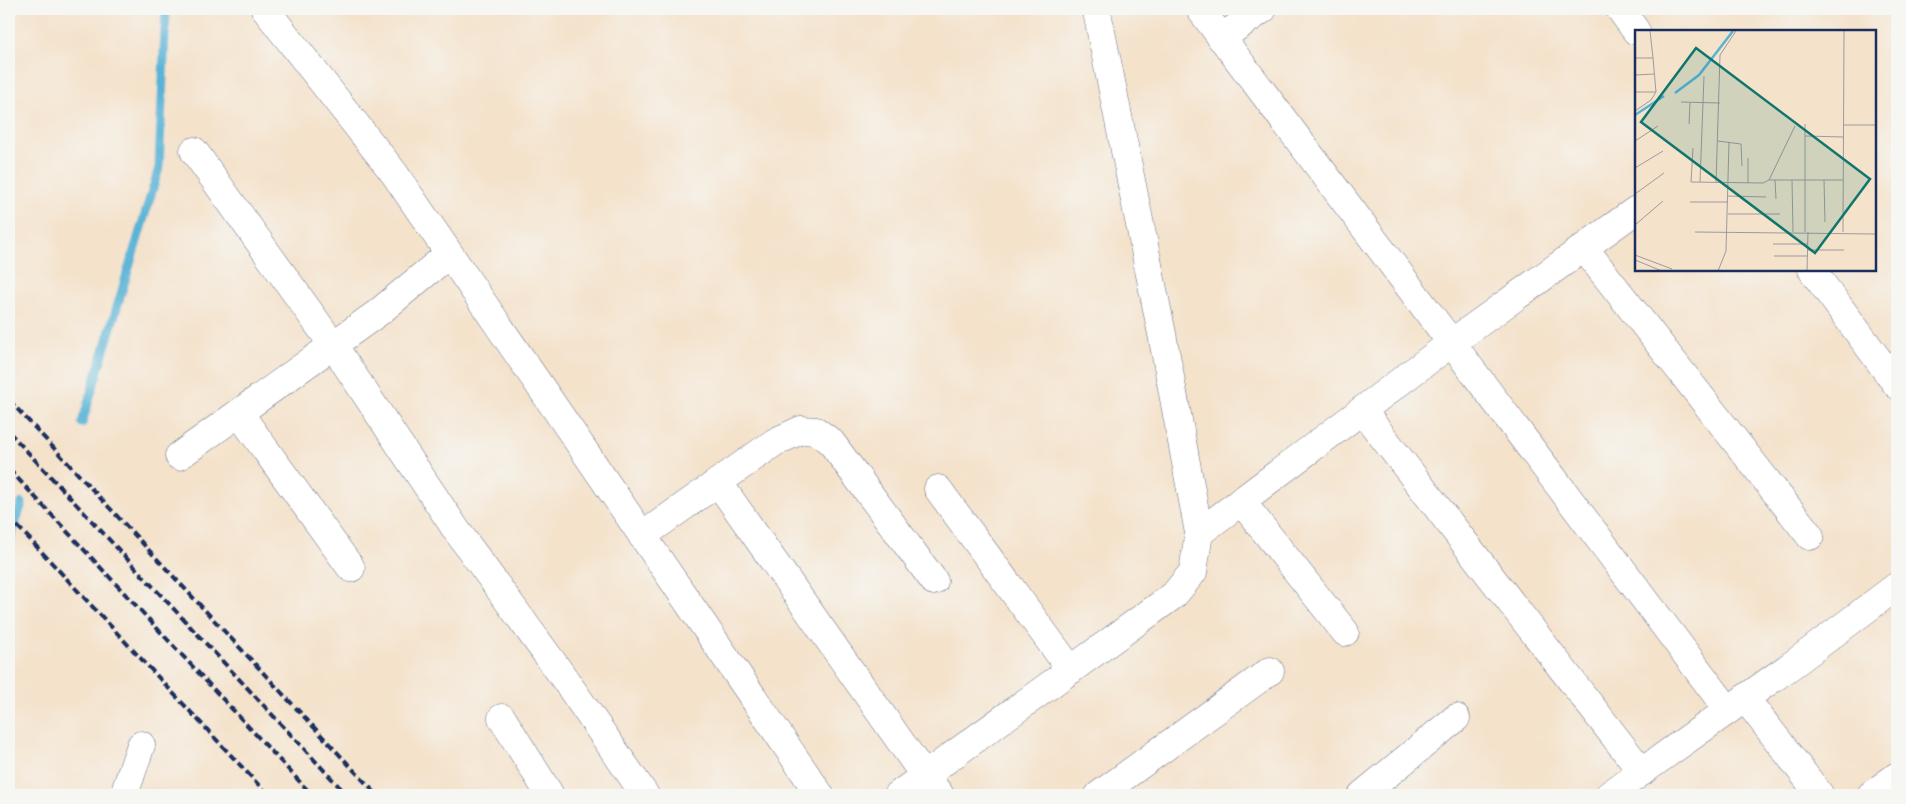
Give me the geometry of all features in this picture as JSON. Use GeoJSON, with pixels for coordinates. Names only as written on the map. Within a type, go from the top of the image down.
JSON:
{"type":"FeatureCollection","features":[{"type":"Feature","properties":{"kind":"street"},"geometry":{"type":"LineString","coordinates":[[265,9],[394,173],[820,795]]}},
{"type":"Feature","properties":{"kind":"street"},"geometry":{"type":"LineString","coordinates":[[1200,9],[1450,344],[1807,791]]}},
{"type":"Feature","properties":{"kind":"street"},"geometry":{"type":"LineString","coordinates":[[1221,38],[1263,9]]}},
{"type":"Feature","properties":{"kind":"street"},"geometry":{"type":"LineString","coordinates":[[1620,9],[1635,30]]}},
{"type":"Feature","properties":{"kind":"street"},"geometry":{"type":"LineString","coordinates":[[898,795],[932,786],[1071,670],[1174,595],[1193,572],[1199,533],[1162,334],[1098,17]]}},
{"type":"Feature","properties":{"kind":"street"},"geometry":{"type":"LineString","coordinates":[[194,151],[332,345],[457,531],[559,672],[644,795]]}},
{"type":"Feature","properties":{"kind":"street"},"geometry":{"type":"LineString","coordinates":[[1199,533],[1450,344],[1635,211]]}},
{"type":"Feature","properties":{"kind":"street"},"geometry":{"type":"LineString","coordinates":[[1584,248],[1810,536]]}},
{"type":"Feature","properties":{"kind":"street"},"geometry":{"type":"LineString","coordinates":[[179,456],[379,312],[449,254]]}},
{"type":"Feature","properties":{"kind":"street"},"geometry":{"type":"LineString","coordinates":[[1813,271],[1897,385]]}},
{"type":"Feature","properties":{"kind":"street"},"geometry":{"type":"LineString","coordinates":[[1362,410],[1642,772]]}},
{"type":"Feature","properties":{"kind":"street"},"geometry":{"type":"LineString","coordinates":[[239,413],[351,568]]}},
{"type":"Feature","properties":{"kind":"street"},"geometry":{"type":"LineString","coordinates":[[642,536],[775,442],[801,430],[816,431],[831,442],[934,582]]}},
{"type":"Feature","properties":{"kind":"street"},"geometry":{"type":"LineString","coordinates":[[718,482],[932,786]]}},
{"type":"Feature","properties":{"kind":"street"},"geometry":{"type":"LineString","coordinates":[[938,489],[1071,670]]}},
{"type":"Feature","properties":{"kind":"street"},"geometry":{"type":"LineString","coordinates":[[1241,501],[1345,632]]}},
{"type":"Feature","properties":{"kind":"street"},"geometry":{"type":"LineString","coordinates":[[1609,795],[1897,586]]}},
{"type":"Feature","properties":{"kind":"street"},"geometry":{"type":"LineString","coordinates":[[1098,795],[1270,671]]}},
{"type":"Feature","properties":{"kind":"street"},"geometry":{"type":"LineString","coordinates":[[502,718],[550,795]]}},
{"type":"Feature","properties":{"kind":"street"},"geometry":{"type":"LineString","coordinates":[[1362,795],[1456,718]]}},
{"type":"Feature","properties":{"kind":"street"},"geometry":{"type":"LineString","coordinates":[[124,795],[141,745]]}},
{"type":"Feature","properties":{"kind":"street"},"geometry":{"type":"LineString","coordinates":[[1871,795],[1897,776]]}},
{"type":"Feature","properties":{"kind":"waterway"},"geometry":{"type":"LineString","coordinates":[[82,423],[159,168],[166,9]]}},
{"type":"Feature","properties":{"kind":"waterway"},"geometry":{"type":"LineString","coordinates":[[9,542],[22,503]]}},
{"type":"Feature","properties":{"kind":"railway"},"geometry":{"type":"LineString","coordinates":[[9,400],[377,795]]}},
{"type":"Feature","properties":{"kind":"railway"},"geometry":{"type":"LineString","coordinates":[[9,432],[347,795]]}},
{"type":"Feature","properties":{"kind":"railway"},"geometry":{"type":"LineString","coordinates":[[9,469],[312,795]]}},
{"type":"Feature","properties":{"kind":"railway"},"geometry":{"type":"LineString","coordinates":[[9,517],[268,795]]}}]}
